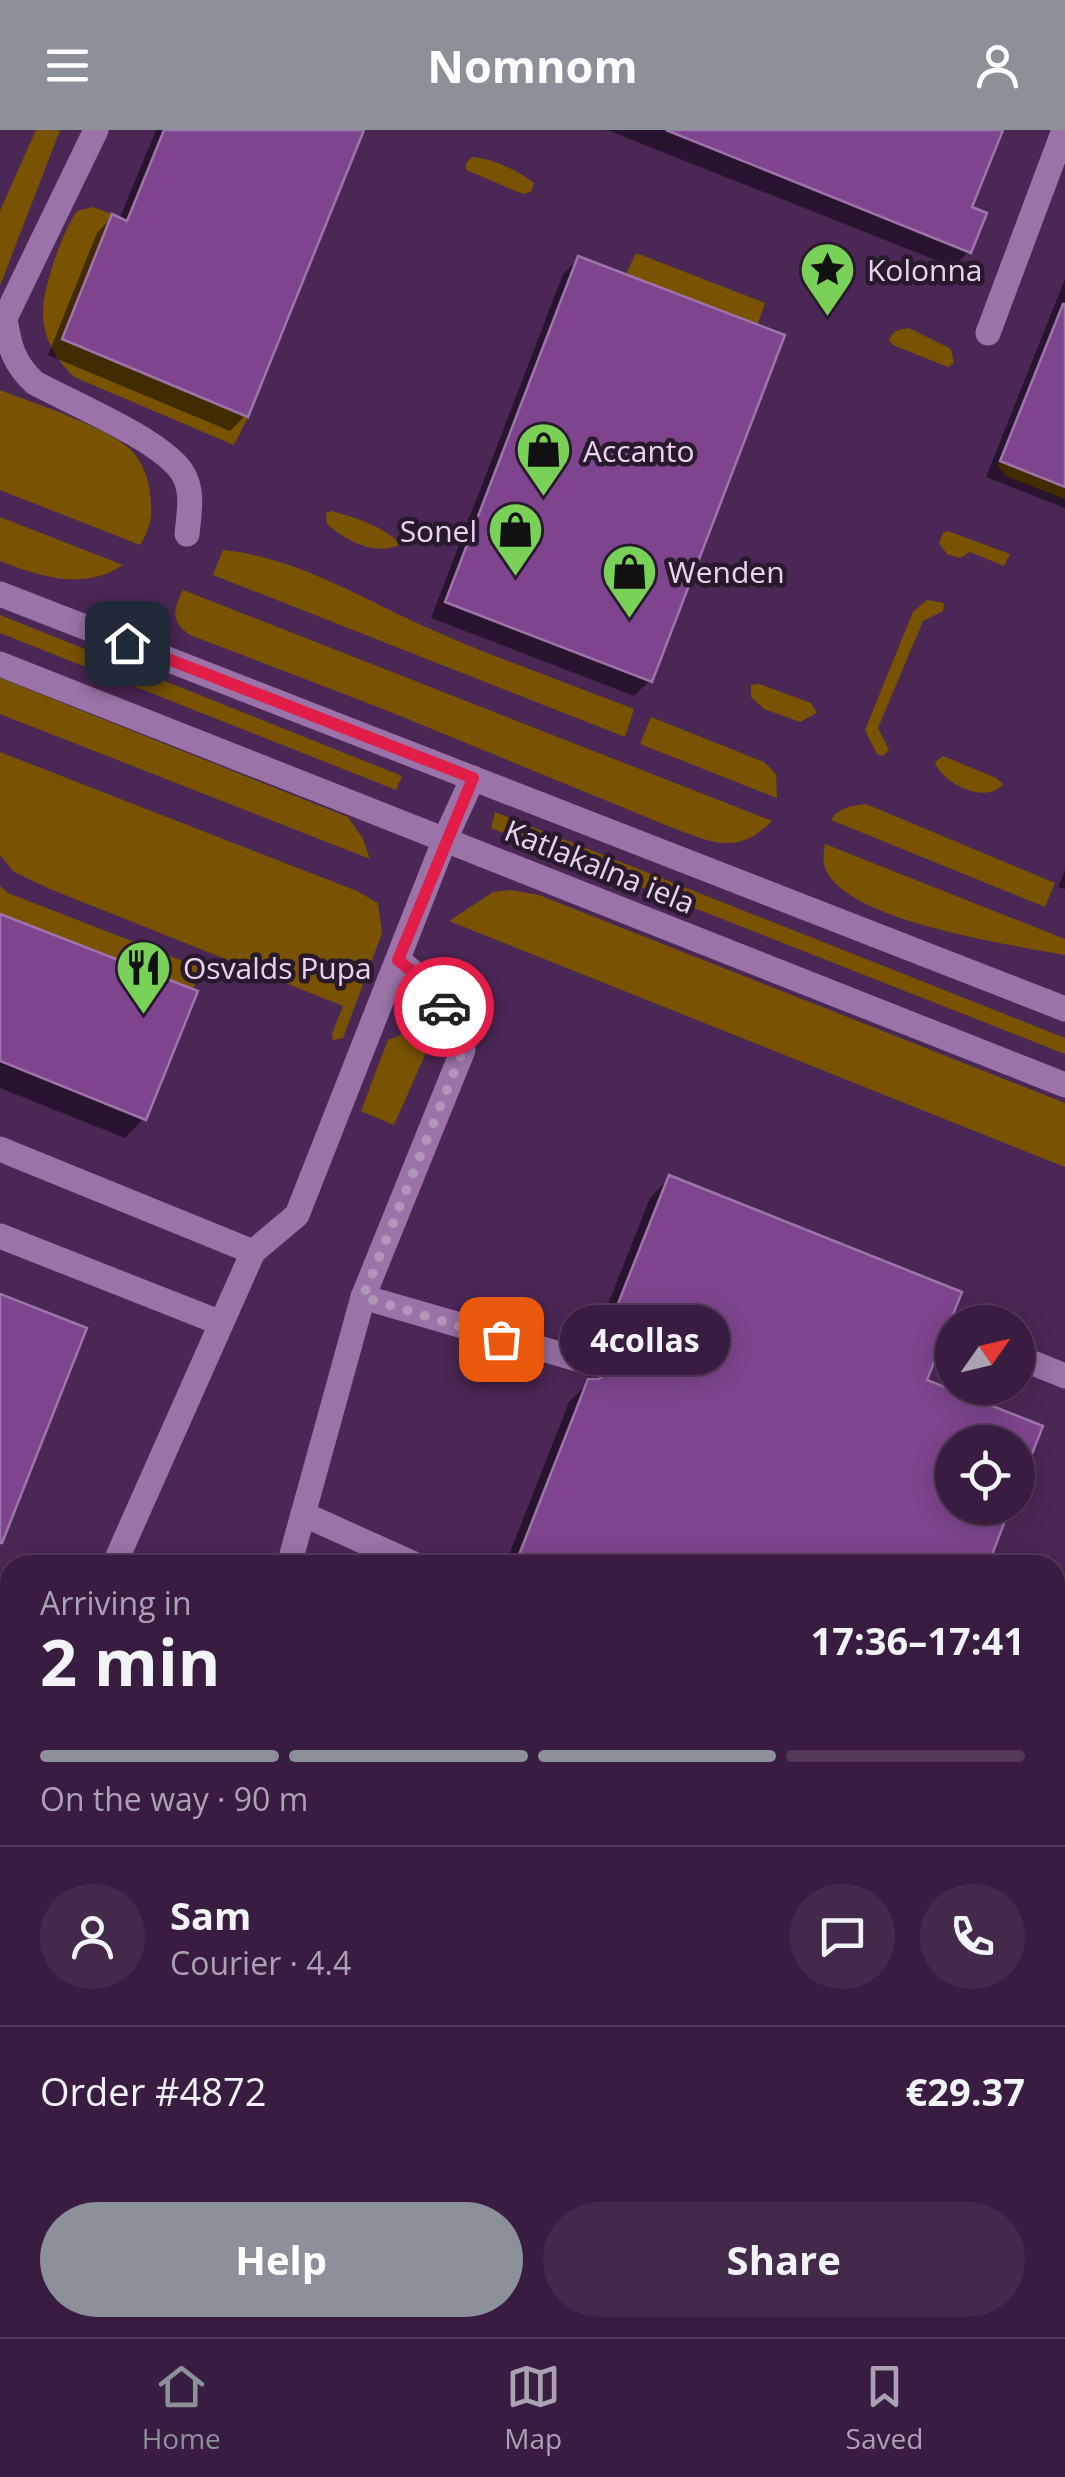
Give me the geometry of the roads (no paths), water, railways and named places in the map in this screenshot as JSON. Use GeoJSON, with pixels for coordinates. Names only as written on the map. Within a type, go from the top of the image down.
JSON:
{"type":"FeatureCollection","features":[{"type":"Feature","properties":{"kind":"street"},"geometry":{"type":"LineString","coordinates":[[96,130],[6,318],[9,348],[34,383],[165,452],[185,475],[191,502],[187,534]]}},
{"type":"Feature","properties":{"kind":"street"},"geometry":{"type":"LineString","coordinates":[[988,333],[1064,130]]}},
{"type":"Feature","properties":{"kind":"street","name":"Katlakalna iela"},"geometry":{"type":"LineString","coordinates":[[0,594],[1065,1009]]}},
{"type":"Feature","properties":{"kind":"street","name":"Katlakalna iela"},"geometry":{"type":"LineString","coordinates":[[0,664],[1065,1085]]}},
{"type":"Feature","properties":{"kind":"street"},"geometry":{"type":"LineString","coordinates":[[118,1555],[253,1252],[297,1215],[473,778]]}},
{"type":"Feature","properties":{"kind":"street"},"geometry":{"type":"LineString","coordinates":[[292,1555],[363,1297],[463,1050],[438,993],[398,960]]}},
{"type":"Feature","properties":{"kind":"street"},"geometry":{"type":"LineString","coordinates":[[0,1149],[253,1252]]}},
{"type":"Feature","properties":{"kind":"street"},"geometry":{"type":"LineString","coordinates":[[0,1236],[221,1323]]}},
{"type":"Feature","properties":{"kind":"street"},"geometry":{"type":"LineString","coordinates":[[363,1297],[594,1364]]}},
{"type":"Feature","properties":{"kind":"street"},"geometry":{"type":"LineString","coordinates":[[1035,1364],[1065,1376]]}},
{"type":"Feature","properties":{"kind":"street"},"geometry":{"type":"LineString","coordinates":[[303,1514],[394,1555]]}},
{"type":"Feature","properties":{"kind":"place","name":"Kolonna"},"geometry":{"type":"Point","coordinates":[828,318]}},
{"type":"Feature","properties":{"kind":"place","name":"Accanto"},"geometry":{"type":"Point","coordinates":[544,499]}},
{"type":"Feature","properties":{"kind":"place","name":"Sonel"},"geometry":{"type":"Point","coordinates":[516,579]}},
{"type":"Feature","properties":{"kind":"place","name":"Wenden"},"geometry":{"type":"Point","coordinates":[629,620]}},
{"type":"Feature","properties":{"kind":"place","name":"Osvalds Pupa"},"geometry":{"type":"Point","coordinates":[144,1016]}},
{"type":"Feature","properties":{"kind":"place","name":"4collas"},"geometry":{"type":"Point","coordinates":[501,1339]}}]}
